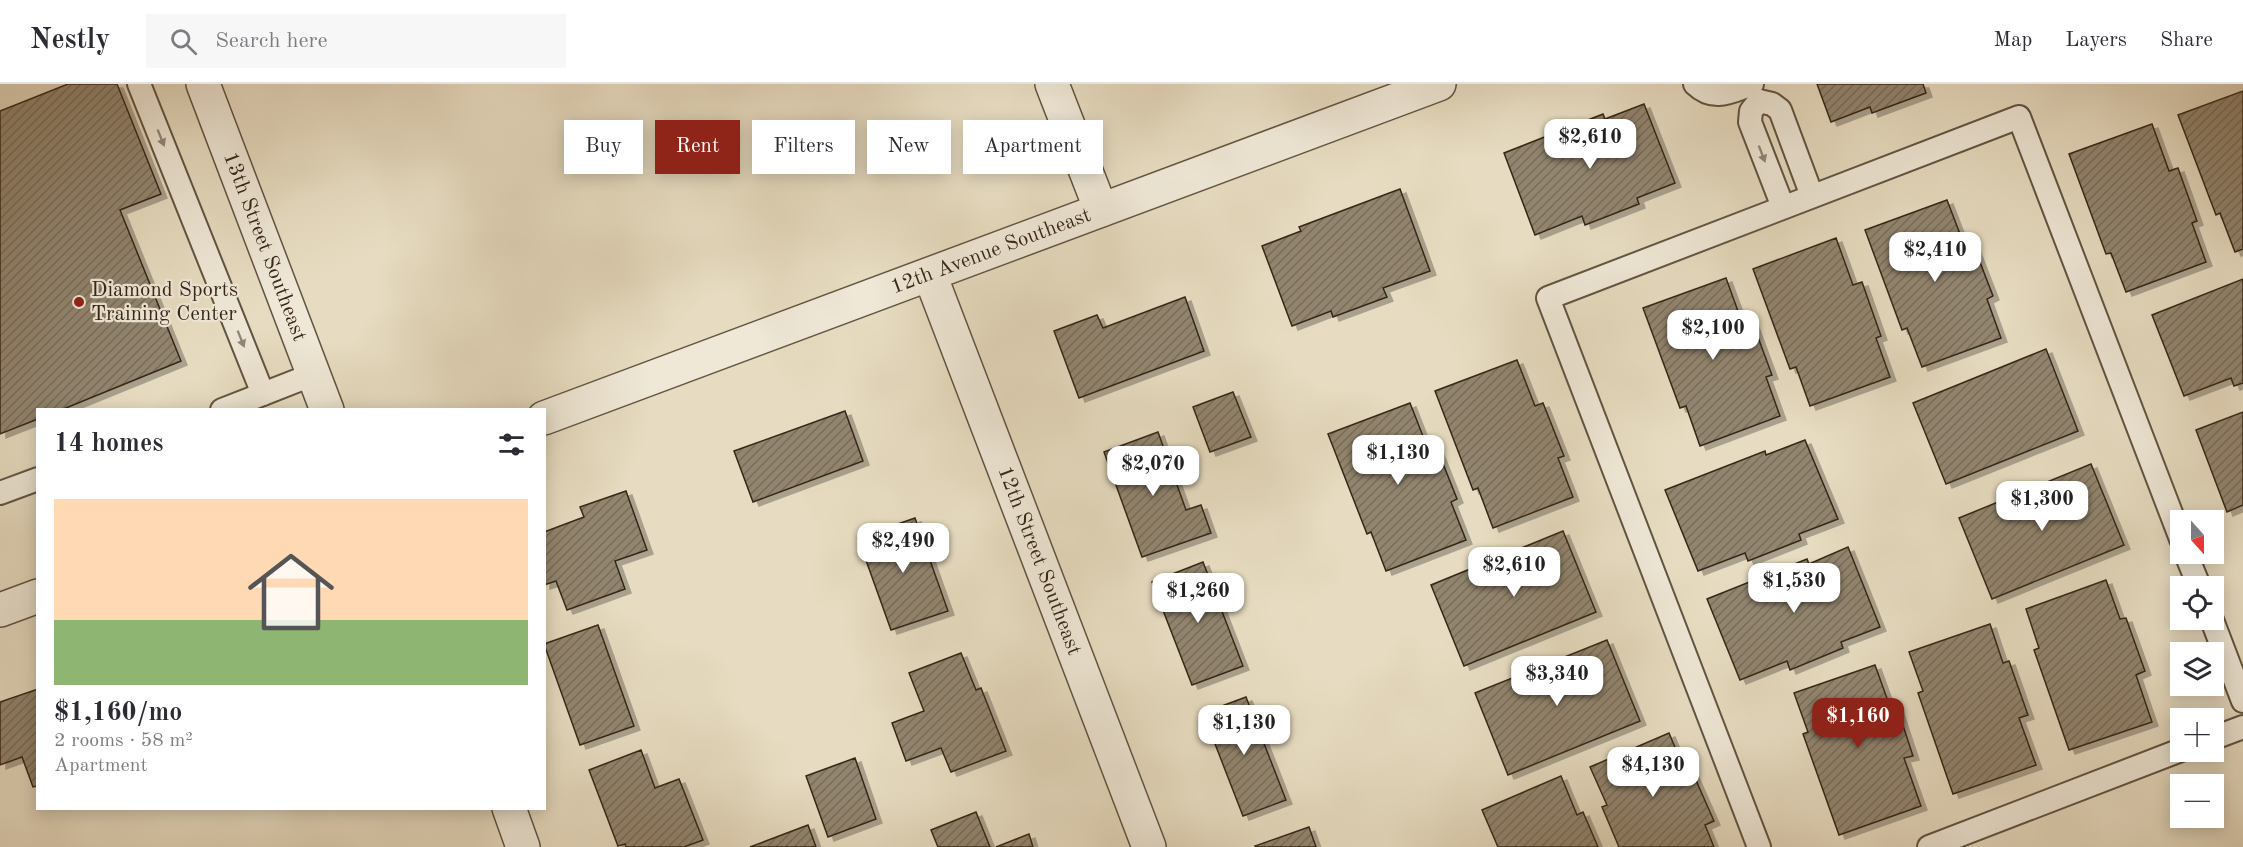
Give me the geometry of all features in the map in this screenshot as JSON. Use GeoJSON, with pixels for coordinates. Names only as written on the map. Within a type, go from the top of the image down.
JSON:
{"type":"FeatureCollection","features":[{"type":"Feature","properties":{"kind":"street","name":"13th Street Southeast"},"geometry":{"type":"LineString","coordinates":[[203,84],[326,408]]}},
{"type":"Feature","properties":{"kind":"street"},"geometry":{"type":"LineString","coordinates":[[1052,84],[1101,210]]}},
{"type":"Feature","properties":{"kind":"street","name":"12th Avenue Southeast"},"geometry":{"type":"LineString","coordinates":[[546,417],[1438,84]]}},
{"type":"Feature","properties":{"kind":"street","name":"12th Street Southeast"},"geometry":{"type":"LineString","coordinates":[[930,275],[1149,847]]}},
{"type":"Feature","properties":{"kind":"street"},"geometry":{"type":"LineString","coordinates":[[0,610],[36,597]]}},
{"type":"Feature","properties":{"kind":"street"},"geometry":{"type":"LineString","coordinates":[[510,810],[523,847]]}},
{"type":"Feature","properties":{"kind":"lane"},"geometry":{"type":"LineString","coordinates":[[139,84],[263,394]]}},
{"type":"Feature","properties":{"kind":"lane"},"geometry":{"type":"LineString","coordinates":[[1695,84],[1711,95],[1720,96],[1754,90],[1780,110],[1812,196]]}},
{"type":"Feature","properties":{"kind":"lane"},"geometry":{"type":"LineString","coordinates":[[1754,90],[1750,122],[1783,207]]}},
{"type":"Feature","properties":{"kind":"lane"},"geometry":{"type":"LineString","coordinates":[[1759,847],[1548,297],[2019,117],[2170,510]]}},
{"type":"Feature","properties":{"kind":"lane"},"geometry":{"type":"LineString","coordinates":[[227,408],[314,374]]}},
{"type":"Feature","properties":{"kind":"lane"},"geometry":{"type":"LineString","coordinates":[[0,493],[36,480]]}},
{"type":"Feature","properties":{"kind":"lane"},"geometry":{"type":"LineString","coordinates":[[2216,630],[2243,701]]}},
{"type":"Feature","properties":{"kind":"lane"},"geometry":{"type":"LineString","coordinates":[[2224,734],[2243,727]]}},
{"type":"Feature","properties":{"kind":"lane"},"geometry":{"type":"LineString","coordinates":[[1931,847],[2170,754]]}},
{"type":"Feature","properties":{"kind":"building","name":"Diamond Sports Training Center"},"geometry":{"type":"Polygon","coordinates":[[[68,84],[117,84],[161,194],[120,210],[181,361],[66,408],[36,408],[36,420],[0,434],[0,111],[68,84]]]}},
{"type":"Feature","properties":{"kind":"building"},"geometry":{"type":"Polygon","coordinates":[[[1817,84],[1923,84],[1926,93],[1872,113],[1870,107],[1831,122],[1817,84]]]}},
{"type":"Feature","properties":{"kind":"building"},"geometry":{"type":"Polygon","coordinates":[[[2243,91],[2243,249],[2235,252],[2220,213],[2216,215],[2178,115],[2243,91]]]}},
{"type":"Feature","properties":{"kind":"building"},"geometry":{"type":"Polygon","coordinates":[[[1644,104],[1675,183],[1637,198],[1639,204],[1585,225],[1582,216],[1535,235],[1504,153],[1603,114],[1605,119],[1644,104]]]}},
{"type":"Feature","properties":{"kind":"building"},"geometry":{"type":"Polygon","coordinates":[[[2152,124],[2169,171],[2178,168],[2197,221],[2192,223],[2206,262],[2126,292],[2111,253],[2106,254],[2069,154],[2152,124]]]}},
{"type":"Feature","properties":{"kind":"building"},"geometry":{"type":"Polygon","coordinates":[[[1400,189],[1430,271],[1383,288],[1387,297],[1333,317],[1331,311],[1292,326],[1262,246],[1301,231],[1299,227],[1400,189]]]}},
{"type":"Feature","properties":{"kind":"building"},"geometry":{"type":"Polygon","coordinates":[[[1947,200],[1965,247],[1973,244],[1993,296],[1987,299],[2001,338],[1922,367],[1907,328],[1902,330],[1865,230],[1947,200]]]}},
{"type":"Feature","properties":{"kind":"building"},"geometry":{"type":"Polygon","coordinates":[[[1836,238],[1853,285],[1862,282],[1881,336],[1876,338],[1890,377],[1810,406],[1796,367],[1790,369],[1753,269],[1836,238]]]}},
{"type":"Feature","properties":{"kind":"building"},"geometry":{"type":"Polygon","coordinates":[[[1726,278],[1743,325],[1752,321],[1772,375],[1766,377],[1780,416],[1700,446],[1686,406],[1680,408],[1643,308],[1726,278]]]}},
{"type":"Feature","properties":{"kind":"building"},"geometry":{"type":"Polygon","coordinates":[[[2243,279],[2243,383],[2234,386],[2231,378],[2184,396],[2152,315],[2243,279]]]}},
{"type":"Feature","properties":{"kind":"building"},"geometry":{"type":"Polygon","coordinates":[[[1185,297],[1204,351],[1079,398],[1054,331],[1097,315],[1103,328],[1185,297]]]}},
{"type":"Feature","properties":{"kind":"building"},"geometry":{"type":"Polygon","coordinates":[[[2046,349],[2078,431],[1946,484],[1913,403],[2046,349]]]}},
{"type":"Feature","properties":{"kind":"building"},"geometry":{"type":"Polygon","coordinates":[[[1517,360],[1535,406],[1543,403],[1564,456],[1558,458],[1573,497],[1493,528],[1478,488],[1473,490],[1435,391],[1517,360]]]}},
{"type":"Feature","properties":{"kind":"building"},"geometry":{"type":"Polygon","coordinates":[[[1233,392],[1251,437],[1210,452],[1193,407],[1233,392]]]}},
{"type":"Feature","properties":{"kind":"building"},"geometry":{"type":"Polygon","coordinates":[[[1410,403],[1428,449],[1436,446],[1457,499],[1451,502],[1466,540],[1386,571],[1371,532],[1367,534],[1328,434],[1410,403]]]}},
{"type":"Feature","properties":{"kind":"building"},"geometry":{"type":"Polygon","coordinates":[[[845,411],[863,461],[753,502],[734,451],[845,411]]]}},
{"type":"Feature","properties":{"kind":"building"},"geometry":{"type":"Polygon","coordinates":[[[2243,412],[2243,505],[2227,512],[2196,430],[2243,412]]]}},
{"type":"Feature","properties":{"kind":"building"},"geometry":{"type":"Polygon","coordinates":[[[1158,432],[1186,510],[1201,505],[1211,533],[1142,557],[1104,452],[1158,432]]]}},
{"type":"Feature","properties":{"kind":"building"},"geometry":{"type":"Polygon","coordinates":[[[1805,440],[1838,519],[1799,534],[1801,540],[1748,561],[1745,553],[1698,571],[1665,490],[1765,451],[1766,455],[1805,440]]]}},
{"type":"Feature","properties":{"kind":"building"},"geometry":{"type":"Polygon","coordinates":[[[2091,464],[2124,545],[1992,599],[1959,518],[2091,464]]]}},
{"type":"Feature","properties":{"kind":"building"},"geometry":{"type":"Polygon","coordinates":[[[626,491],[647,550],[615,561],[625,589],[567,610],[556,581],[546,584],[546,531],[584,517],[580,507],[626,491]]]}},
{"type":"Feature","properties":{"kind":"building"},"geometry":{"type":"Polygon","coordinates":[[[915,518],[948,611],[891,630],[858,538],[915,518]]]}},
{"type":"Feature","properties":{"kind":"building"},"geometry":{"type":"Polygon","coordinates":[[[1563,531],[1596,612],[1464,666],[1431,585],[1563,531]]]}},
{"type":"Feature","properties":{"kind":"building"},"geometry":{"type":"Polygon","coordinates":[[[1848,547],[1880,627],[1841,642],[1843,648],[1790,670],[1787,661],[1740,680],[1707,599],[1807,559],[1809,564],[1848,547]]]}},
{"type":"Feature","properties":{"kind":"building"},"geometry":{"type":"Polygon","coordinates":[[[1203,562],[1243,666],[1192,685],[1152,582],[1203,562]]]}},
{"type":"Feature","properties":{"kind":"building"},"geometry":{"type":"Polygon","coordinates":[[[2106,580],[2120,619],[2126,618],[2145,671],[2136,675],[2152,722],[2069,750],[2034,650],[2039,648],[2026,609],[2106,580]]]}},
{"type":"Feature","properties":{"kind":"building"},"geometry":{"type":"Polygon","coordinates":[[[1990,624],[2003,663],[2009,661],[2028,715],[2019,718],[2036,765],[1953,794],[1918,693],[1923,691],[1909,652],[1990,624]]]}},
{"type":"Feature","properties":{"kind":"building"},"geometry":{"type":"Polygon","coordinates":[[[598,625],[634,726],[580,745],[546,650],[546,643],[598,625]]]}},
{"type":"Feature","properties":{"kind":"building"},"geometry":{"type":"Polygon","coordinates":[[[1607,640],[1640,721],[1508,775],[1475,693],[1607,640]]]}},
{"type":"Feature","properties":{"kind":"building"},"geometry":{"type":"Polygon","coordinates":[[[961,653],[976,690],[981,688],[1006,751],[951,772],[941,748],[906,761],[892,723],[924,711],[909,673],[961,653]]]}},
{"type":"Feature","properties":{"kind":"building"},"geometry":{"type":"Polygon","coordinates":[[[1875,665],[1889,704],[1895,701],[1913,756],[1904,758],[1921,806],[1839,835],[1803,734],[1808,732],[1794,693],[1875,665]]]}},
{"type":"Feature","properties":{"kind":"building"},"geometry":{"type":"Polygon","coordinates":[[[36,690],[36,786],[33,787],[22,757],[0,765],[0,702],[36,690]]]}},
{"type":"Feature","properties":{"kind":"building"},"geometry":{"type":"Polygon","coordinates":[[[1246,697],[1286,800],[1243,816],[1203,713],[1246,697]]]}},
{"type":"Feature","properties":{"kind":"building"},"geometry":{"type":"Polygon","coordinates":[[[1669,733],[1685,771],[1691,769],[1714,821],[1705,825],[1714,847],[1619,847],[1602,807],[1607,805],[1590,767],[1669,733]]]}},
{"type":"Feature","properties":{"kind":"building"},"geometry":{"type":"Polygon","coordinates":[[[641,750],[655,788],[679,779],[703,840],[684,847],[626,847],[625,844],[618,846],[589,770],[641,750]]]}},
{"type":"Feature","properties":{"kind":"building"},"geometry":{"type":"Polygon","coordinates":[[[855,758],[876,819],[828,837],[806,776],[855,758]]]}},
{"type":"Feature","properties":{"kind":"building"},"geometry":{"type":"Polygon","coordinates":[[[1561,776],[1577,815],[1583,812],[1598,847],[1498,847],[1482,810],[1561,776]]]}},
{"type":"Feature","properties":{"kind":"building"},"geometry":{"type":"Polygon","coordinates":[[[976,812],[990,847],[938,847],[931,830],[976,812]]]}},
{"type":"Feature","properties":{"kind":"building"},"geometry":{"type":"Polygon","coordinates":[[[808,825],[816,847],[750,847],[808,825]]]}},
{"type":"Feature","properties":{"kind":"building"},"geometry":{"type":"Polygon","coordinates":[[[1309,827],[1316,847],[1255,846],[1309,827]]]}},
{"type":"Feature","properties":{"kind":"building"},"geometry":{"type":"Polygon","coordinates":[[[1029,834],[1033,847],[996,847],[1029,834]]]}},
{"type":"Feature","properties":{"kind":"place","name":"Diamond Sports Training Center"},"geometry":{"type":"Point","coordinates":[79,302]}}]}
